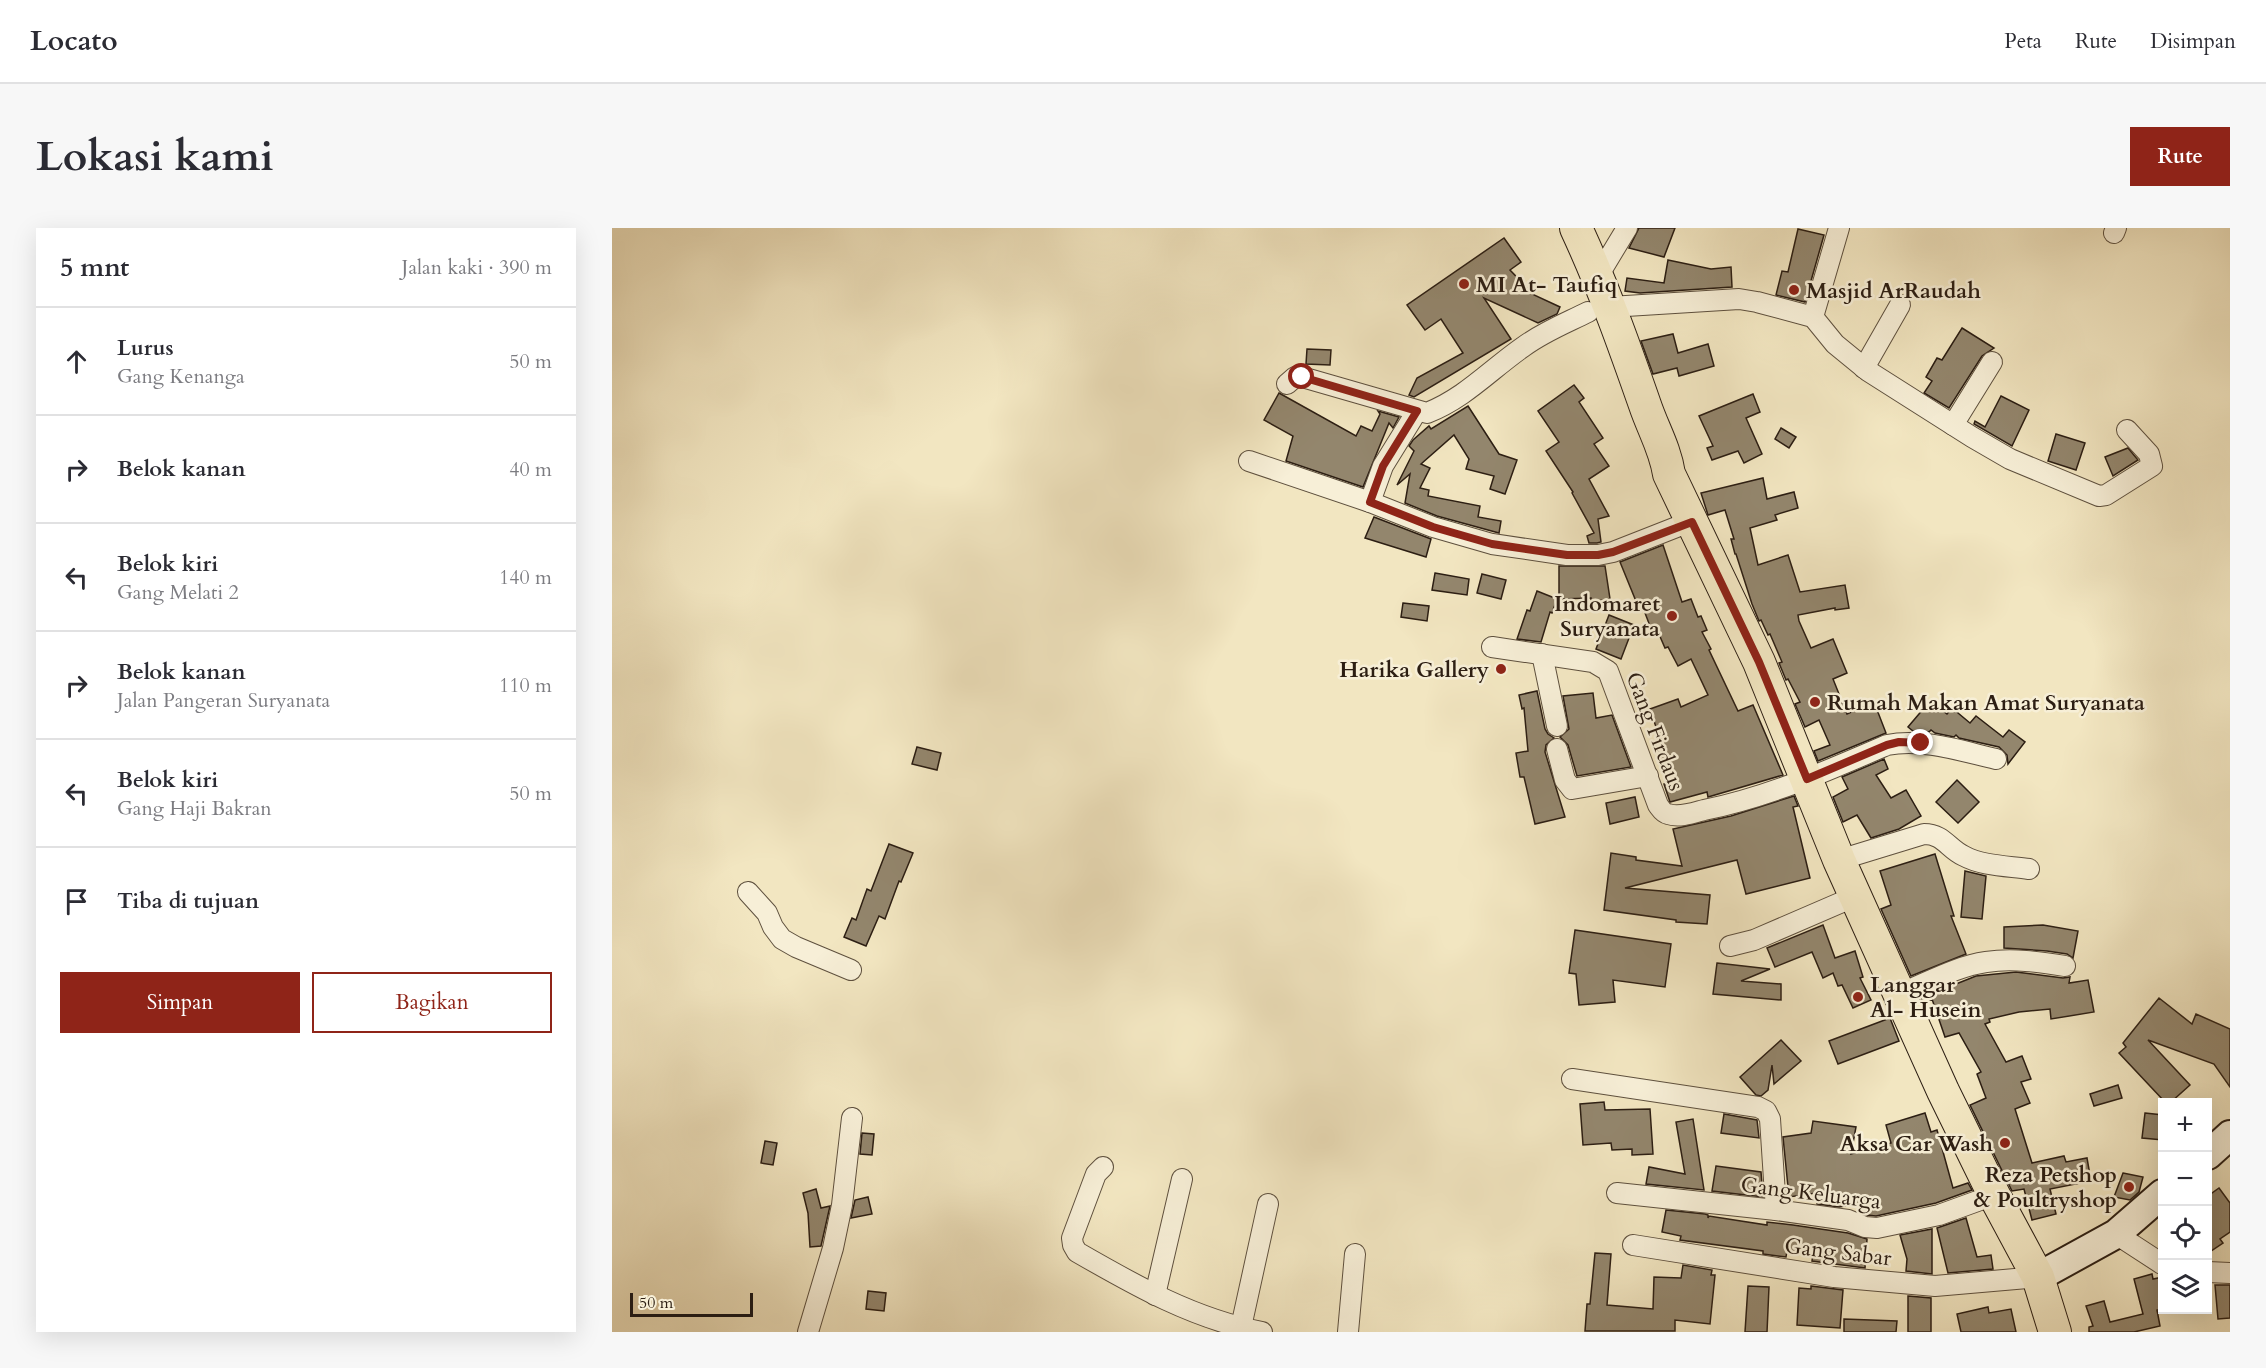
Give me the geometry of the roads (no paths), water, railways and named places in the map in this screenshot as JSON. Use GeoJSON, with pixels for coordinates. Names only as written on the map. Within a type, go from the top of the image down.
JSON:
{"type":"FeatureCollection","features":[{"type":"Feature","properties":{"kind":"main road"},"geometry":{"type":"LineString","coordinates":[[1553,228],[1594,295],[1666,455],[1669,474],[1759,662],[1839,861],[1899,994],[1960,1126],[2038,1277],[2055,1332]]}},
{"type":"Feature","properties":{"kind":"main road"},"geometry":{"type":"LineString","coordinates":[[1576,228],[1594,295]]}},
{"type":"Feature","properties":{"kind":"main road"},"geometry":{"type":"LineString","coordinates":[[2038,1277],[2116,1234],[2158,1198]]}},
{"type":"Feature","properties":{"kind":"street"},"geometry":{"type":"LineString","coordinates":[[1287,384],[1295,377],[1302,377],[1417,411],[1427,413],[1443,407],[1468,391],[1521,348],[1594,295],[1627,228]]}},
{"type":"Feature","properties":{"kind":"street"},"geometry":{"type":"LineString","coordinates":[[1813,317],[1839,228]]}},
{"type":"Feature","properties":{"kind":"street"},"geometry":{"type":"LineString","coordinates":[[1594,295],[1739,300],[1757,302],[1813,317],[1830,340],[1864,368],[1953,425],[2010,459],[2099,496],[2106,495],[2152,466],[2149,454],[2127,430]]}},
{"type":"Feature","properties":{"kind":"street"},"geometry":{"type":"LineString","coordinates":[[1864,368],[1900,305]]}},
{"type":"Feature","properties":{"kind":"street"},"geometry":{"type":"LineString","coordinates":[[1953,425],[1992,362]]}},
{"type":"Feature","properties":{"kind":"street"},"geometry":{"type":"LineString","coordinates":[[1370,502],[1383,466],[1417,411]]}},
{"type":"Feature","properties":{"kind":"street"},"geometry":{"type":"LineString","coordinates":[[1250,461],[1370,502],[1433,527],[1492,544],[1567,555],[1598,555],[1613,552],[1692,522]]}},
{"type":"Feature","properties":{"kind":"street","name":"Gang Firdaus"},"geometry":{"type":"LineString","coordinates":[[1492,647],[1593,662],[1608,671],[1658,805],[1662,811],[1677,816],[1756,797],[1899,742],[1921,743],[1996,759]]}},
{"type":"Feature","properties":{"kind":"street"},"geometry":{"type":"LineString","coordinates":[[1542,654],[1557,726]]}},
{"type":"Feature","properties":{"kind":"street"},"geometry":{"type":"LineString","coordinates":[[1557,749],[1565,780],[1572,789],[1648,776]]}},
{"type":"Feature","properties":{"kind":"street"},"geometry":{"type":"LineString","coordinates":[[1839,861],[1924,834],[1934,834],[1962,856],[1972,860],[2029,869]]}},
{"type":"Feature","properties":{"kind":"street"},"geometry":{"type":"LineString","coordinates":[[748,892],[767,913],[782,939],[851,970]]}},
{"type":"Feature","properties":{"kind":"street"},"geometry":{"type":"LineString","coordinates":[[1730,946],[1754,940],[1856,896]]}},
{"type":"Feature","properties":{"kind":"street"},"geometry":{"type":"LineString","coordinates":[[1899,994],[1985,962],[2019,960],[2065,966]]}},
{"type":"Feature","properties":{"kind":"street"},"geometry":{"type":"LineString","coordinates":[[1572,1079],[1758,1107],[1766,1111],[1770,1119],[1776,1210]]}},
{"type":"Feature","properties":{"kind":"street"},"geometry":{"type":"LineString","coordinates":[[808,1332],[833,1248],[842,1205],[852,1118]]}},
{"type":"Feature","properties":{"kind":"street"},"geometry":{"type":"LineString","coordinates":[[1103,1167],[1096,1174],[1072,1238],[1077,1252],[1155,1295],[1197,1315],[1262,1332]]}},
{"type":"Feature","properties":{"kind":"street"},"geometry":{"type":"LineString","coordinates":[[1155,1295],[1182,1179]]}},
{"type":"Feature","properties":{"kind":"street","name":"Gang Keluarga"},"geometry":{"type":"LineString","coordinates":[[1617,1193],[1776,1210],[1848,1220],[1865,1227],[1877,1228],[1939,1215],[1995,1195]]}},
{"type":"Feature","properties":{"kind":"street"},"geometry":{"type":"LineString","coordinates":[[1241,1327],[1268,1204]]}},
{"type":"Feature","properties":{"kind":"street"},"geometry":{"type":"LineString","coordinates":[[2116,1234],[2158,1261]]}},
{"type":"Feature","properties":{"kind":"street","name":"Gang Sabar"},"geometry":{"type":"LineString","coordinates":[[1633,1245],[1834,1277],[1935,1286],[2038,1277]]}},
{"type":"Feature","properties":{"kind":"street"},"geometry":{"type":"LineString","coordinates":[[1348,1332],[1355,1254]]}},
{"type":"Feature","properties":{"kind":"street"},"geometry":{"type":"LineString","coordinates":[[2212,1272],[2230,1273]]}},
{"type":"Feature","properties":{"kind":"place","name":"MI At- Taufiq"},"geometry":{"type":"Point","coordinates":[1464,284]}},
{"type":"Feature","properties":{"kind":"place","name":"Masjid ArRaudah"},"geometry":{"type":"Point","coordinates":[1794,290]}},
{"type":"Feature","properties":{"kind":"place","name":"Indomaret Suryanata"},"geometry":{"type":"Point","coordinates":[1672,616]}},
{"type":"Feature","properties":{"kind":"place","name":"Harika Gallery"},"geometry":{"type":"Point","coordinates":[1501,669]}},
{"type":"Feature","properties":{"kind":"place","name":"Rumah Makan Amat Suryanata"},"geometry":{"type":"Point","coordinates":[1815,702]}},
{"type":"Feature","properties":{"kind":"place","name":"Langgar Al- Husein"},"geometry":{"type":"Point","coordinates":[1858,997]}},
{"type":"Feature","properties":{"kind":"place","name":"Aksa Car Wash"},"geometry":{"type":"Point","coordinates":[2005,1143]}},
{"type":"Feature","properties":{"kind":"place","name":"Reza Petshop & Poultryshop"},"geometry":{"type":"Point","coordinates":[2129,1187]}}]}
